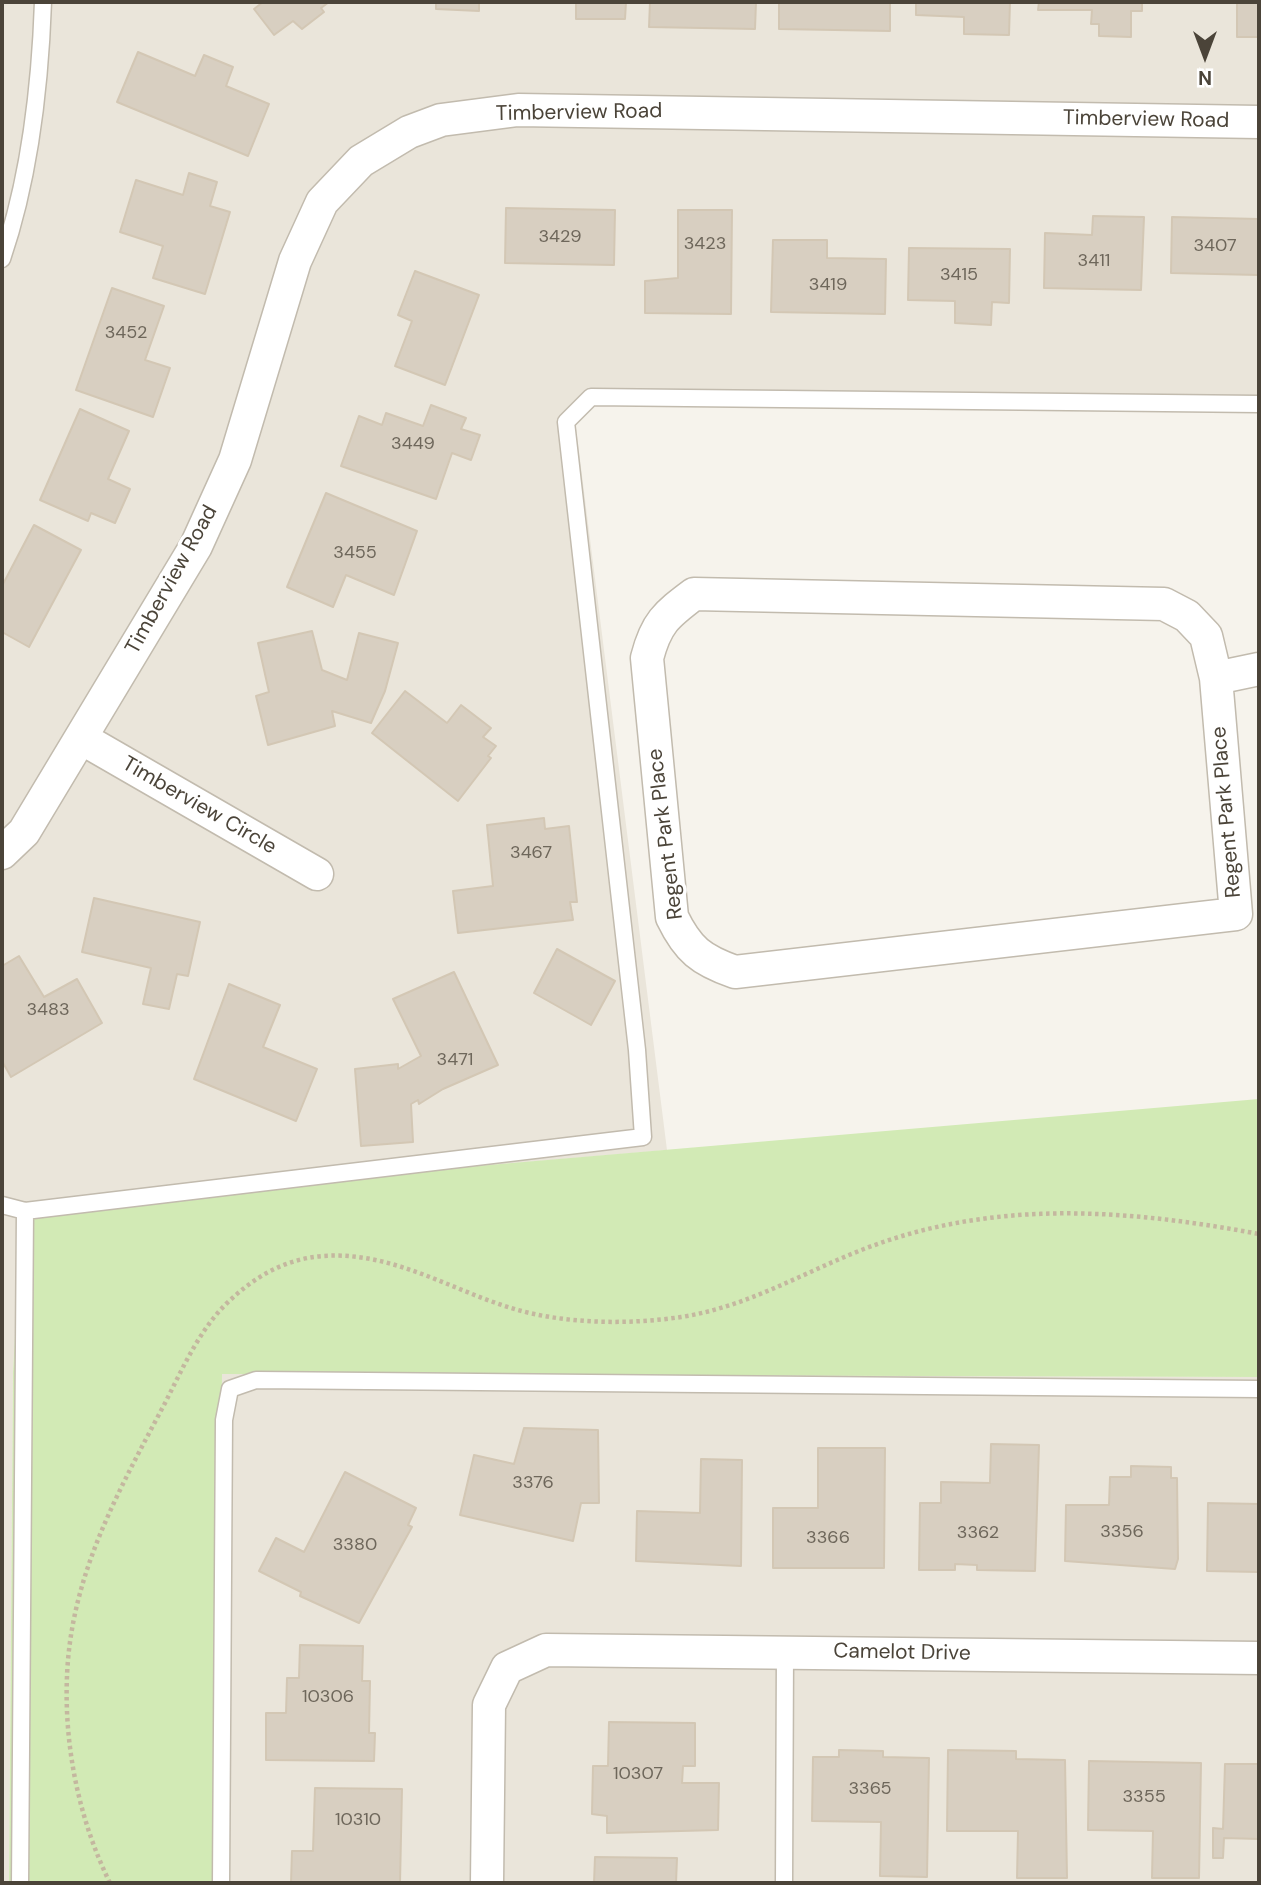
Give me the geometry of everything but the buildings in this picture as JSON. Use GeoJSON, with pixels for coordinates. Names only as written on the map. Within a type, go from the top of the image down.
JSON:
{"type":"FeatureCollection","features":[{"type":"Feature","properties":{"kind":"street","name":"Timberview Road"},"geometry":{"type":"LineString","coordinates":[[2,853],[24,832],[196,546],[235,460],[295,261],[322,202],[361,161],[409,132],[441,120],[518,110],[1259,122]]}},
{"type":"Feature","properties":{"kind":"street","name":"Regent Park Place"},"geometry":{"type":"LineString","coordinates":[[694,594],[1164,604],[1186,616],[1206,636],[1216,678],[1236,914],[735,972],[706,962],[683,940],[672,917],[647,658],[653,637],[664,616],[694,594]]}},
{"type":"Feature","properties":{"kind":"street"},"geometry":{"type":"LineString","coordinates":[[1216,678],[1259,668]]}},
{"type":"Feature","properties":{"kind":"street","name":"Timberview Circle"},"geometry":{"type":"LineString","coordinates":[[81,737],[317,874]]}},
{"type":"Feature","properties":{"kind":"street","name":"Camelot Drive"},"geometry":{"type":"LineString","coordinates":[[487,1883],[489,1704],[507,1668],[546,1650],[1259,1658]]}},
{"type":"Feature","properties":{"kind":"lane"},"geometry":{"type":"LineString","coordinates":[[2,259],[17,215],[40,77],[43,2]]}},
{"type":"Feature","properties":{"kind":"lane"},"geometry":{"type":"LineString","coordinates":[[2,1205],[25,1211],[643,1137],[637,1050],[566,422],[591,397],[1259,404]]}},
{"type":"Feature","properties":{"kind":"lane"},"geometry":{"type":"LineString","coordinates":[[20,1883],[25,1211]]}},
{"type":"Feature","properties":{"kind":"lane"},"geometry":{"type":"LineString","coordinates":[[221,1883],[224,1420],[230,1389],[238,1384],[270,1380],[1259,1388]]}},
{"type":"Feature","properties":{"kind":"lane"},"geometry":{"type":"LineString","coordinates":[[784,1883],[785,1652]]}},
{"type":"Feature","properties":{"kind":"shaded area"},"geometry":{"type":"Polygon","coordinates":[[[2,2],[1259,2],[1259,412],[573,404],[667,1150],[22,1206],[13,1372],[9,1883],[2,1883],[2,2]]]}},
{"type":"Feature","properties":{"kind":"shaded area"},"geometry":{"type":"Polygon","coordinates":[[[222,1373],[1259,1377],[1259,1883],[218,1883],[222,1373]]]}},
{"type":"Feature","properties":{"kind":"green space"},"geometry":{"type":"Polygon","coordinates":[[[1259,1099],[1259,1377],[222,1374],[218,1883],[9,1883],[13,1372],[22,1205],[1259,1099]]]}}]}
